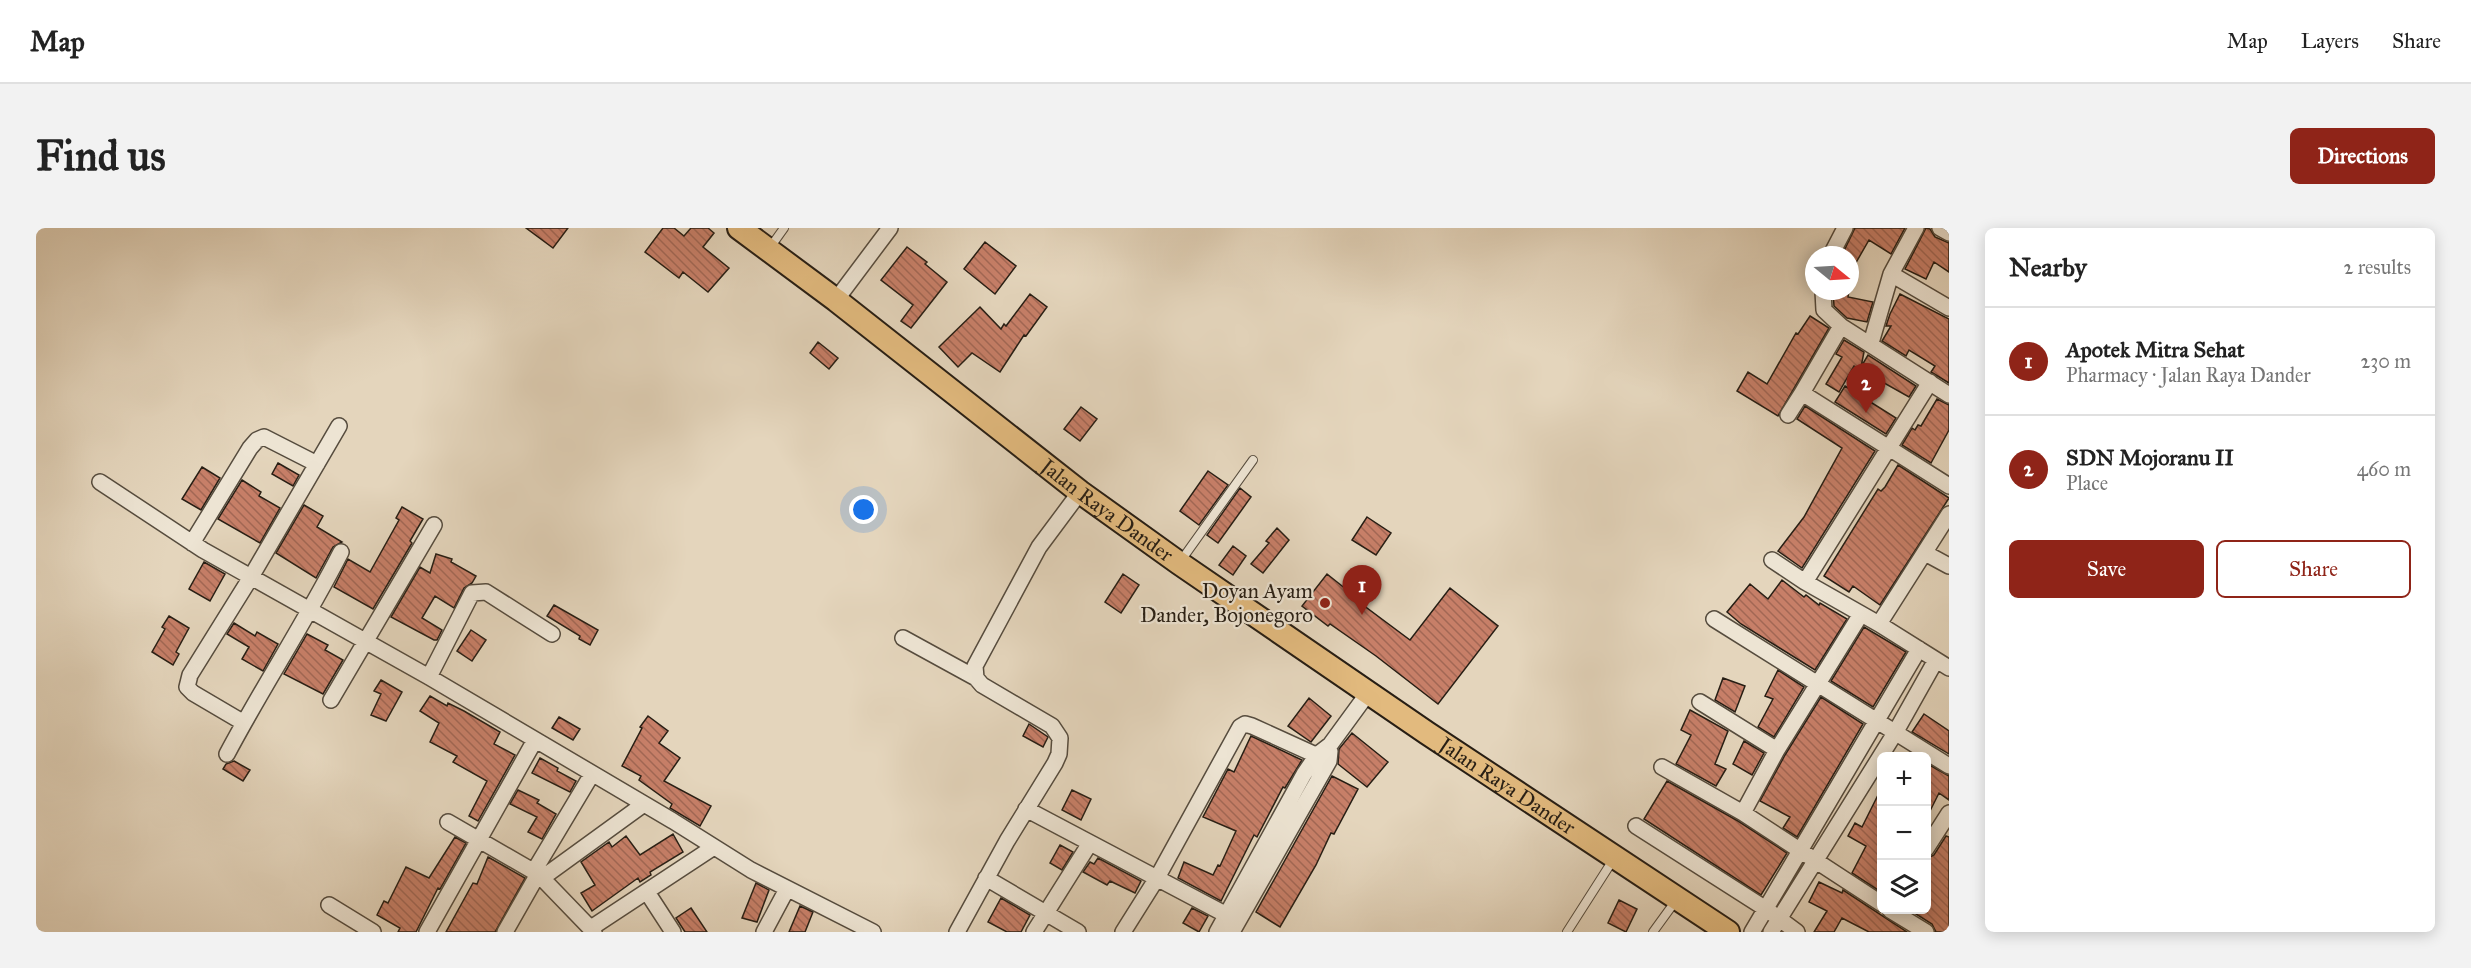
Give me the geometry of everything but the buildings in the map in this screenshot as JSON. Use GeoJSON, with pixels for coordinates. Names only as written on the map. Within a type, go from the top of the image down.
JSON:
{"type":"FeatureCollection","features":[{"type":"Feature","properties":{"kind":"main road","name":"Jalan Raya Dander"},"geometry":{"type":"LineString","coordinates":[[739,228],[836,300],[1080,492],[1179,563],[1368,693],[1728,932]]}},
{"type":"Feature","properties":{"kind":"street"},"geometry":{"type":"LineString","coordinates":[[836,300],[890,228]]}},
{"type":"Feature","properties":{"kind":"street"},"geometry":{"type":"LineString","coordinates":[[1836,246],[1845,228]]}},
{"type":"Feature","properties":{"kind":"street"},"geometry":{"type":"LineString","coordinates":[[1871,343],[1891,274],[1916,228]]}},
{"type":"Feature","properties":{"kind":"street"},"geometry":{"type":"LineString","coordinates":[[1940,228],[1949,233]]}},
{"type":"Feature","properties":{"kind":"street"},"geometry":{"type":"LineString","coordinates":[[1891,274],[1949,308]]}},
{"type":"Feature","properties":{"kind":"street"},"geometry":{"type":"LineString","coordinates":[[1823,300],[1824,310],[1841,326],[1871,343],[1949,395]]}},
{"type":"Feature","properties":{"kind":"street"},"geometry":{"type":"LineString","coordinates":[[1788,415],[1841,326]]}},
{"type":"Feature","properties":{"kind":"street"},"geometry":{"type":"LineString","coordinates":[[1805,582],[1930,382]]}},
{"type":"Feature","properties":{"kind":"street"},"geometry":{"type":"LineString","coordinates":[[1802,393],[1949,486]]}},
{"type":"Feature","properties":{"kind":"street"},"geometry":{"type":"LineString","coordinates":[[244,723],[193,693],[187,687],[190,675],[251,578],[339,426]]}},
{"type":"Feature","properties":{"kind":"street"},"geometry":{"type":"LineString","coordinates":[[192,543],[257,440],[264,437],[272,440],[317,464]]}},
{"type":"Feature","properties":{"kind":"street"},"geometry":{"type":"LineString","coordinates":[[100,482],[192,543],[251,578],[429,676],[787,889],[873,932]]}},
{"type":"Feature","properties":{"kind":"street"},"geometry":{"type":"LineString","coordinates":[[976,678],[975,666],[1001,621],[1031,560],[1080,492]]}},
{"type":"Feature","properties":{"kind":"street"},"geometry":{"type":"LineString","coordinates":[[1879,624],[1949,514]]}},
{"type":"Feature","properties":{"kind":"street"},"geometry":{"type":"LineString","coordinates":[[331,700],[434,525]]}},
{"type":"Feature","properties":{"kind":"street"},"geometry":{"type":"LineString","coordinates":[[227,754],[311,611],[341,552]]}},
{"type":"Feature","properties":{"kind":"street"},"geometry":{"type":"LineString","coordinates":[[1925,553],[1949,566]]}},
{"type":"Feature","properties":{"kind":"street"},"geometry":{"type":"LineString","coordinates":[[1752,932],[1772,920],[1814,862],[1895,733],[1946,665],[1772,560]]}},
{"type":"Feature","properties":{"kind":"street"},"geometry":{"type":"LineString","coordinates":[[429,676],[472,593],[486,592],[552,634]]}},
{"type":"Feature","properties":{"kind":"street"},"geometry":{"type":"LineString","coordinates":[[1743,813],[1777,750],[1861,614]]}},
{"type":"Feature","properties":{"kind":"street"},"geometry":{"type":"LineString","coordinates":[[1714,619],[1949,766]]}},
{"type":"Feature","properties":{"kind":"street"},"geometry":{"type":"LineString","coordinates":[[903,638],[976,678],[993,692],[1046,721],[1058,732],[1059,754],[957,932]]}},
{"type":"Feature","properties":{"kind":"street"},"geometry":{"type":"LineString","coordinates":[[1772,920],[1800,852],[1919,649]]}},
{"type":"Feature","properties":{"kind":"street"},"geometry":{"type":"LineString","coordinates":[[1217,932],[1232,922],[1310,777],[1368,693]]}},
{"type":"Feature","properties":{"kind":"street"},"geometry":{"type":"LineString","coordinates":[[1700,702],[1777,750]]}},
{"type":"Feature","properties":{"kind":"street"},"geometry":{"type":"LineString","coordinates":[[1123,932],[1157,878],[1240,727],[1245,724],[1252,726],[1323,758]]}},
{"type":"Feature","properties":{"kind":"street"},"geometry":{"type":"LineString","coordinates":[[427,932],[535,740]]}},
{"type":"Feature","properties":{"kind":"street"},"geometry":{"type":"LineString","coordinates":[[1662,767],[1743,813],[1877,901]]}},
{"type":"Feature","properties":{"kind":"street"},"geometry":{"type":"LineString","coordinates":[[505,932],[592,774]]}},
{"type":"Feature","properties":{"kind":"street"},"geometry":{"type":"LineString","coordinates":[[538,874],[644,804]]}},
{"type":"Feature","properties":{"kind":"street"},"geometry":{"type":"LineString","coordinates":[[1026,809],[1157,878],[1232,922]]}},
{"type":"Feature","properties":{"kind":"street"},"geometry":{"type":"LineString","coordinates":[[1931,841],[1949,813]]}},
{"type":"Feature","properties":{"kind":"street"},"geometry":{"type":"LineString","coordinates":[[448,822],[538,874],[592,930],[714,847]]}},
{"type":"Feature","properties":{"kind":"street"},"geometry":{"type":"LineString","coordinates":[[1636,826],[1772,920],[1797,932]]}},
{"type":"Feature","properties":{"kind":"street"},"geometry":{"type":"LineString","coordinates":[[1034,932],[1090,843]]}},
{"type":"Feature","properties":{"kind":"street"},"geometry":{"type":"LineString","coordinates":[[986,878],[1078,932]]}},
{"type":"Feature","properties":{"kind":"street"},"geometry":{"type":"LineString","coordinates":[[764,932],[787,889]]}},
{"type":"Feature","properties":{"kind":"street"},"geometry":{"type":"LineString","coordinates":[[647,892],[673,932]]}},
{"type":"Feature","properties":{"kind":"street"},"geometry":{"type":"LineString","coordinates":[[329,905],[373,932]]}},
{"type":"Feature","properties":{"kind":"street"},"geometry":{"type":"LineString","coordinates":[[1898,914],[1926,932]]}},
{"type":"Feature","properties":{"kind":"lane"},"geometry":{"type":"LineString","coordinates":[[769,250],[784,228]]}},
{"type":"Feature","properties":{"kind":"lane"},"geometry":{"type":"LineString","coordinates":[[1179,563],[1253,460]]}},
{"type":"Feature","properties":{"kind":"lane"},"geometry":{"type":"LineString","coordinates":[[1567,932],[1616,856]]}},
{"type":"Feature","properties":{"kind":"lane"},"geometry":{"type":"LineString","coordinates":[[1653,932],[1678,898]]}},
{"type":"Feature","properties":{"kind":"place","name":"SDN Mojoranu II"},"geometry":{"type":"Point","coordinates":[1866,413]}},
{"type":"Feature","properties":{"kind":"place","name":"Doyan Ayam Dander, Bojonegoro"},"geometry":{"type":"Point","coordinates":[1325,603]}},
{"type":"Feature","properties":{"kind":"place","name":"Apotek Mitra Sehat"},"geometry":{"type":"Point","coordinates":[1362,615]}}]}
